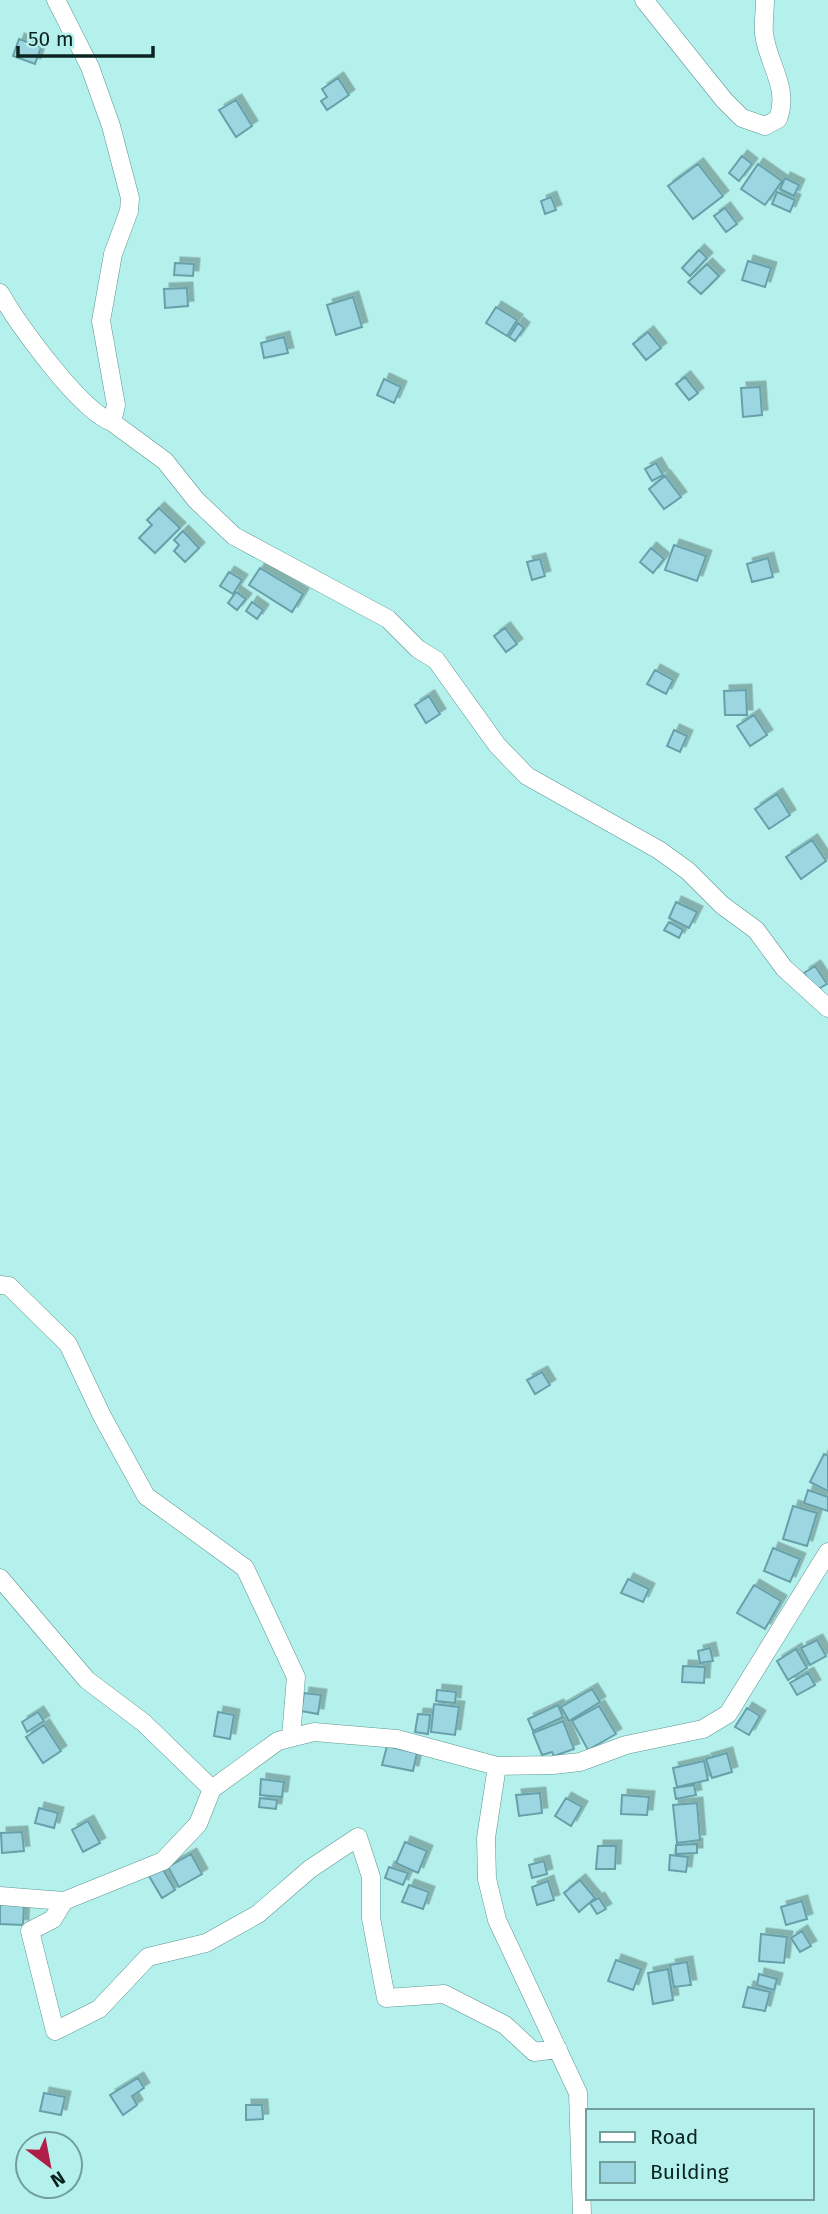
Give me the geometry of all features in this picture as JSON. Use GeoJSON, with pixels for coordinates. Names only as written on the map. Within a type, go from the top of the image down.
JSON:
{"type":"FeatureCollection","features":[{"type":"Feature","properties":{"kind":"street"},"geometry":{"type":"LineString","coordinates":[[56,0],[90,67],[111,126],[130,198],[129,211],[113,254],[101,321],[116,405],[112,422]]}},
{"type":"Feature","properties":{"kind":"street"},"geometry":{"type":"LineString","coordinates":[[644,0],[724,100],[742,118],[765,126],[778,119],[781,102],[780,80],[764,35],[765,0]]}},
{"type":"Feature","properties":{"kind":"street"},"geometry":{"type":"LineString","coordinates":[[0,293],[23,328],[90,411],[112,422],[165,461],[195,500],[234,536],[388,619],[418,649],[436,660],[497,745],[527,776],[659,850],[688,871],[722,905],[756,930],[784,968],[828,1008]]}},
{"type":"Feature","properties":{"kind":"street"},"geometry":{"type":"LineString","coordinates":[[0,1285],[9,1286],[68,1344],[102,1416],[146,1496],[245,1568],[296,1677],[291,1737]]}},
{"type":"Feature","properties":{"kind":"street"},"geometry":{"type":"LineString","coordinates":[[0,1896],[64,1902],[163,1861],[198,1825],[212,1789],[258,1753],[291,1737],[314,1732],[377,1736],[497,1766],[580,1762],[626,1745],[703,1729],[722,1719],[828,1552]]}},
{"type":"Feature","properties":{"kind":"street"},"geometry":{"type":"LineString","coordinates":[[0,1578],[87,1680],[144,1723],[212,1789]]}},
{"type":"Feature","properties":{"kind":"street"},"geometry":{"type":"LineString","coordinates":[[497,1766],[486,1838],[487,1879],[497,1920],[578,2093],[582,2214]]}},
{"type":"Feature","properties":{"kind":"street"},"geometry":{"type":"LineString","coordinates":[[64,1902],[53,1919],[30,1931],[55,2031],[99,2009],[148,1957],[206,1943],[258,1914],[310,1870],[358,1837],[371,1877],[371,1919],[386,1998],[444,1993],[505,2025],[534,2052],[558,2049]]}},
{"type":"Feature","properties":{"kind":"building"},"geometry":{"type":"Polygon","coordinates":[[[19,39],[41,47],[35,64],[13,56],[19,39]]]}},
{"type":"Feature","properties":{"kind":"building"},"geometry":{"type":"Polygon","coordinates":[[[338,78],[349,95],[327,110],[321,101],[327,97],[322,89],[338,78]]]}},
{"type":"Feature","properties":{"kind":"building"},"geometry":{"type":"Polygon","coordinates":[[[236,100],[252,126],[236,137],[219,110],[236,100]]]}},
{"type":"Feature","properties":{"kind":"building"},"geometry":{"type":"Polygon","coordinates":[[[742,156],[752,164],[739,181],[729,173],[742,156]]]}},
{"type":"Feature","properties":{"kind":"building"},"geometry":{"type":"Polygon","coordinates":[[[698,164],[723,196],[693,219],[668,186],[698,164]]]}},
{"type":"Feature","properties":{"kind":"building"},"geometry":{"type":"Polygon","coordinates":[[[758,164],[782,181],[765,205],[741,189],[758,164]]]}},
{"type":"Feature","properties":{"kind":"building"},"geometry":{"type":"Polygon","coordinates":[[[785,178],[799,185],[794,196],[780,189],[785,178]]]}},
{"type":"Feature","properties":{"kind":"building"},"geometry":{"type":"Polygon","coordinates":[[[777,192],[795,200],[790,212],[772,204],[777,192]]]}},
{"type":"Feature","properties":{"kind":"building"},"geometry":{"type":"Polygon","coordinates":[[[551,197],[556,210],[545,214],[541,201],[551,197]]]}},
{"type":"Feature","properties":{"kind":"building"},"geometry":{"type":"Polygon","coordinates":[[[725,208],[737,224],[726,232],[714,216],[725,208]]]}},
{"type":"Feature","properties":{"kind":"building"},"geometry":{"type":"Polygon","coordinates":[[[699,250],[707,258],[690,276],[682,268],[699,250]]]}},
{"type":"Feature","properties":{"kind":"building"},"geometry":{"type":"Polygon","coordinates":[[[748,261],[771,268],[765,287],[742,280],[748,261]]]}},
{"type":"Feature","properties":{"kind":"building"},"geometry":{"type":"Polygon","coordinates":[[[175,263],[194,264],[193,276],[174,275],[175,263]]]}},
{"type":"Feature","properties":{"kind":"building"},"geometry":{"type":"Polygon","coordinates":[[[707,264],[719,276],[701,294],[688,282],[707,264]]]}},
{"type":"Feature","properties":{"kind":"building"},"geometry":{"type":"Polygon","coordinates":[[[187,288],[188,306],[165,308],[164,289],[187,288]]]}},
{"type":"Feature","properties":{"kind":"building"},"geometry":{"type":"Polygon","coordinates":[[[353,297],[362,327],[336,335],[327,305],[353,297]]]}},
{"type":"Feature","properties":{"kind":"building"},"geometry":{"type":"Polygon","coordinates":[[[496,307],[517,320],[507,336],[486,323],[496,307]]]}},
{"type":"Feature","properties":{"kind":"building"},"geometry":{"type":"Polygon","coordinates":[[[518,323],[524,328],[515,341],[509,337],[518,323]]]}},
{"type":"Feature","properties":{"kind":"building"},"geometry":{"type":"Polygon","coordinates":[[[648,332],[661,348],[646,360],[633,344],[648,332]]]}},
{"type":"Feature","properties":{"kind":"building"},"geometry":{"type":"Polygon","coordinates":[[[284,337],[288,353],[264,358],[261,343],[284,337]]]}},
{"type":"Feature","properties":{"kind":"building"},"geometry":{"type":"Polygon","coordinates":[[[685,377],[698,393],[689,400],[676,384],[685,377]]]}},
{"type":"Feature","properties":{"kind":"building"},"geometry":{"type":"Polygon","coordinates":[[[384,379],[401,387],[394,403],[377,395],[384,379]]]}},
{"type":"Feature","properties":{"kind":"building"},"geometry":{"type":"Polygon","coordinates":[[[760,387],[762,415],[743,417],[741,388],[760,387]]]}},
{"type":"Feature","properties":{"kind":"building"},"geometry":{"type":"Polygon","coordinates":[[[656,463],[663,475],[652,481],[645,469],[656,463]]]}},
{"type":"Feature","properties":{"kind":"building"},"geometry":{"type":"Polygon","coordinates":[[[665,476],[681,497],[664,509],[649,489],[665,476]]]}},
{"type":"Feature","properties":{"kind":"building"},"geometry":{"type":"Polygon","coordinates":[[[159,508],[180,528],[155,553],[139,538],[152,525],[147,520],[159,508]]]}},
{"type":"Feature","properties":{"kind":"building"},"geometry":{"type":"Polygon","coordinates":[[[183,531],[199,548],[185,562],[174,551],[179,545],[174,540],[183,531]]]}},
{"type":"Feature","properties":{"kind":"building"},"geometry":{"type":"Polygon","coordinates":[[[674,545],[706,556],[697,581],[665,570],[674,545]]]}},
{"type":"Feature","properties":{"kind":"building"},"geometry":{"type":"Polygon","coordinates":[[[651,548],[664,559],[653,573],[640,562],[651,548]]]}},
{"type":"Feature","properties":{"kind":"building"},"geometry":{"type":"Polygon","coordinates":[[[768,558],[773,577],[752,582],[747,564],[768,558]]]}},
{"type":"Feature","properties":{"kind":"building"},"geometry":{"type":"Polygon","coordinates":[[[540,559],[545,576],[532,580],[527,562],[540,559]]]}},
{"type":"Feature","properties":{"kind":"building"},"geometry":{"type":"Polygon","coordinates":[[[260,568],[303,594],[292,612],[249,585],[260,568]]]}},
{"type":"Feature","properties":{"kind":"building"},"geometry":{"type":"Polygon","coordinates":[[[229,572],[242,580],[233,594],[220,586],[229,572]]]}},
{"type":"Feature","properties":{"kind":"building"},"geometry":{"type":"Polygon","coordinates":[[[236,592],[246,599],[237,610],[228,603],[236,592]]]}},
{"type":"Feature","properties":{"kind":"building"},"geometry":{"type":"Polygon","coordinates":[[[252,602],[263,610],[257,619],[246,611],[252,602]]]}},
{"type":"Feature","properties":{"kind":"building"},"geometry":{"type":"Polygon","coordinates":[[[505,628],[517,644],[506,652],[494,636],[505,628]]]}},
{"type":"Feature","properties":{"kind":"building"},"geometry":{"type":"Polygon","coordinates":[[[655,670],[673,680],[666,694],[647,684],[655,670]]]}},
{"type":"Feature","properties":{"kind":"building"},"geometry":{"type":"Polygon","coordinates":[[[746,690],[747,715],[725,715],[724,691],[746,690]]]}},
{"type":"Feature","properties":{"kind":"building"},"geometry":{"type":"Polygon","coordinates":[[[429,696],[440,714],[426,723],[415,705],[429,696]]]}},
{"type":"Feature","properties":{"kind":"building"},"geometry":{"type":"Polygon","coordinates":[[[754,715],[767,735],[750,746],[737,726],[754,715]]]}},
{"type":"Feature","properties":{"kind":"building"},"geometry":{"type":"Polygon","coordinates":[[[674,730],[687,736],[680,752],[667,746],[674,730]]]}},
{"type":"Feature","properties":{"kind":"building"},"geometry":{"type":"Polygon","coordinates":[[[777,794],[790,815],[769,829],[755,809],[777,794]]]}},
{"type":"Feature","properties":{"kind":"building"},"geometry":{"type":"Polygon","coordinates":[[[812,840],[826,861],[801,879],[786,857],[812,840]]]}},
{"type":"Feature","properties":{"kind":"building"},"geometry":{"type":"Polygon","coordinates":[[[676,902],[697,912],[689,928],[669,918],[676,902]]]}},
{"type":"Feature","properties":{"kind":"building"},"geometry":{"type":"Polygon","coordinates":[[[669,922],[683,930],[679,938],[664,930],[669,922]]]}},
{"type":"Feature","properties":{"kind":"building"},"geometry":{"type":"Polygon","coordinates":[[[815,966],[827,984],[815,991],[804,973],[815,966]]]}},
{"type":"Feature","properties":{"kind":"building"},"geometry":{"type":"Polygon","coordinates":[[[542,1372],[550,1385],[535,1394],[527,1380],[542,1372]]]}},
{"type":"Feature","properties":{"kind":"building"},"geometry":{"type":"Polygon","coordinates":[[[824,1454],[828,1456],[828,1491],[810,1482],[824,1454]]]}},
{"type":"Feature","properties":{"kind":"building"},"geometry":{"type":"Polygon","coordinates":[[[808,1490],[828,1497],[828,1511],[804,1503],[808,1490]]]}},
{"type":"Feature","properties":{"kind":"building"},"geometry":{"type":"Polygon","coordinates":[[[793,1506],[817,1513],[807,1546],[783,1539],[793,1506]]]}},
{"type":"Feature","properties":{"kind":"building"},"geometry":{"type":"Polygon","coordinates":[[[773,1548],[800,1559],[790,1582],[764,1571],[773,1548]]]}},
{"type":"Feature","properties":{"kind":"building"},"geometry":{"type":"Polygon","coordinates":[[[628,1579],[649,1589],[643,1602],[621,1593],[628,1579]]]}},
{"type":"Feature","properties":{"kind":"building"},"geometry":{"type":"Polygon","coordinates":[[[754,1585],[781,1601],[765,1629],[737,1613],[754,1585]]]}},
{"type":"Feature","properties":{"kind":"building"},"geometry":{"type":"Polygon","coordinates":[[[817,1640],[826,1656],[810,1665],[801,1648],[817,1640]]]}},
{"type":"Feature","properties":{"kind":"building"},"geometry":{"type":"Polygon","coordinates":[[[710,1648],[713,1661],[700,1663],[698,1651],[710,1648]]]}},
{"type":"Feature","properties":{"kind":"building"},"geometry":{"type":"Polygon","coordinates":[[[796,1649],[807,1668],[788,1680],[777,1661],[796,1649]]]}},
{"type":"Feature","properties":{"kind":"building"},"geometry":{"type":"Polygon","coordinates":[[[683,1666],[705,1667],[704,1683],[682,1682],[683,1666]]]}},
{"type":"Feature","properties":{"kind":"building"},"geometry":{"type":"Polygon","coordinates":[[[808,1673],[815,1685],[797,1695],[790,1683],[808,1673]]]}},
{"type":"Feature","properties":{"kind":"building"},"geometry":{"type":"Polygon","coordinates":[[[592,1689],[600,1702],[569,1721],[561,1707],[592,1689]]]}},
{"type":"Feature","properties":{"kind":"building"},"geometry":{"type":"Polygon","coordinates":[[[437,1690],[456,1692],[455,1703],[436,1701],[437,1690]]]}},
{"type":"Feature","properties":{"kind":"building"},"geometry":{"type":"Polygon","coordinates":[[[304,1693],[321,1695],[318,1714],[301,1711],[304,1693]]]}},
{"type":"Feature","properties":{"kind":"building"},"geometry":{"type":"Polygon","coordinates":[[[434,1704],[459,1707],[455,1735],[431,1732],[434,1704]]]}},
{"type":"Feature","properties":{"kind":"building"},"geometry":{"type":"Polygon","coordinates":[[[558,1705],[563,1717],[533,1731],[528,1719],[558,1705]]]}},
{"type":"Feature","properties":{"kind":"building"},"geometry":{"type":"Polygon","coordinates":[[[599,1706],[616,1734],[588,1750],[572,1721],[599,1706]]]}},
{"type":"Feature","properties":{"kind":"building"},"geometry":{"type":"Polygon","coordinates":[[[747,1708],[760,1716],[749,1735],[735,1727],[747,1708]]]}},
{"type":"Feature","properties":{"kind":"building"},"geometry":{"type":"Polygon","coordinates":[[[38,1712],[44,1721],[27,1732],[22,1722],[38,1712]]]}},
{"type":"Feature","properties":{"kind":"building"},"geometry":{"type":"Polygon","coordinates":[[[218,1712],[234,1715],[230,1739],[214,1736],[218,1712]]]}},
{"type":"Feature","properties":{"kind":"building"},"geometry":{"type":"Polygon","coordinates":[[[418,1714],[430,1715],[428,1734],[415,1732],[418,1714]]]}},
{"type":"Feature","properties":{"kind":"building"},"geometry":{"type":"Polygon","coordinates":[[[563,1721],[574,1749],[554,1756],[552,1752],[542,1755],[533,1733],[563,1721]]]}},
{"type":"Feature","properties":{"kind":"building"},"geometry":{"type":"Polygon","coordinates":[[[44,1725],[61,1751],[43,1763],[26,1737],[44,1725]]]}},
{"type":"Feature","properties":{"kind":"building"},"geometry":{"type":"Polygon","coordinates":[[[387,1746],[417,1753],[413,1771],[382,1765],[387,1746]]]}},
{"type":"Feature","properties":{"kind":"building"},"geometry":{"type":"Polygon","coordinates":[[[727,1753],[732,1772],[712,1778],[706,1759],[727,1753]]]}},
{"type":"Feature","properties":{"kind":"building"},"geometry":{"type":"Polygon","coordinates":[[[704,1761],[708,1780],[677,1787],[673,1768],[704,1761]]]}},
{"type":"Feature","properties":{"kind":"building"},"geometry":{"type":"Polygon","coordinates":[[[261,1779],[284,1782],[282,1797],[260,1795],[261,1779]]]}},
{"type":"Feature","properties":{"kind":"building"},"geometry":{"type":"Polygon","coordinates":[[[694,1785],[696,1795],[676,1799],[674,1788],[694,1785]]]}},
{"type":"Feature","properties":{"kind":"building"},"geometry":{"type":"Polygon","coordinates":[[[540,1793],[542,1813],[519,1816],[516,1795],[540,1793]]]}},
{"type":"Feature","properties":{"kind":"building"},"geometry":{"type":"Polygon","coordinates":[[[622,1795],[649,1797],[647,1815],[621,1814],[622,1795]]]}},
{"type":"Feature","properties":{"kind":"building"},"geometry":{"type":"Polygon","coordinates":[[[260,1798],[277,1800],[276,1809],[259,1807],[260,1798]]]}},
{"type":"Feature","properties":{"kind":"building"},"geometry":{"type":"Polygon","coordinates":[[[566,1798],[582,1807],[571,1826],[555,1816],[566,1798]]]}},
{"type":"Feature","properties":{"kind":"building"},"geometry":{"type":"Polygon","coordinates":[[[697,1803],[700,1840],[677,1843],[673,1805],[697,1803]]]}},
{"type":"Feature","properties":{"kind":"building"},"geometry":{"type":"Polygon","coordinates":[[[39,1808],[58,1813],[54,1828],[35,1823],[39,1808]]]}},
{"type":"Feature","properties":{"kind":"building"},"geometry":{"type":"Polygon","coordinates":[[[88,1821],[100,1843],[83,1852],[72,1830],[88,1821]]]}},
{"type":"Feature","properties":{"kind":"building"},"geometry":{"type":"Polygon","coordinates":[[[22,1832],[24,1851],[2,1853],[1,1833],[22,1832]]]}},
{"type":"Feature","properties":{"kind":"building"},"geometry":{"type":"Polygon","coordinates":[[[405,1842],[427,1851],[418,1873],[396,1863],[405,1842]]]}},
{"type":"Feature","properties":{"kind":"building"},"geometry":{"type":"Polygon","coordinates":[[[697,1844],[697,1853],[676,1854],[676,1845],[697,1844]]]}},
{"type":"Feature","properties":{"kind":"building"},"geometry":{"type":"Polygon","coordinates":[[[598,1846],[616,1846],[615,1869],[596,1869],[598,1846]]]}},
{"type":"Feature","properties":{"kind":"building"},"geometry":{"type":"Polygon","coordinates":[[[191,1854],[202,1874],[179,1887],[168,1867],[191,1854]]]}},
{"type":"Feature","properties":{"kind":"building"},"geometry":{"type":"Polygon","coordinates":[[[670,1855],[688,1857],[686,1872],[669,1870],[670,1855]]]}},
{"type":"Feature","properties":{"kind":"building"},"geometry":{"type":"Polygon","coordinates":[[[544,1861],[547,1874],[532,1878],[529,1865],[544,1861]]]}},
{"type":"Feature","properties":{"kind":"building"},"geometry":{"type":"Polygon","coordinates":[[[389,1867],[408,1873],[403,1885],[385,1878],[389,1867]]]}},
{"type":"Feature","properties":{"kind":"building"},"geometry":{"type":"Polygon","coordinates":[[[162,1868],[175,1890],[162,1898],[149,1876],[162,1868]]]}},
{"type":"Feature","properties":{"kind":"building"},"geometry":{"type":"Polygon","coordinates":[[[580,1880],[595,1898],[579,1912],[564,1893],[580,1880]]]}},
{"type":"Feature","properties":{"kind":"building"},"geometry":{"type":"Polygon","coordinates":[[[548,1881],[554,1900],[537,1905],[532,1887],[548,1881]]]}},
{"type":"Feature","properties":{"kind":"building"},"geometry":{"type":"Polygon","coordinates":[[[409,1885],[429,1892],[423,1909],[402,1902],[409,1885]]]}},
{"type":"Feature","properties":{"kind":"building"},"geometry":{"type":"Polygon","coordinates":[[[599,1898],[606,1909],[597,1914],[590,1903],[599,1898]]]}},
{"type":"Feature","properties":{"kind":"building"},"geometry":{"type":"Polygon","coordinates":[[[802,1901],[807,1919],[786,1925],[781,1907],[802,1901]]]}},
{"type":"Feature","properties":{"kind":"building"},"geometry":{"type":"Polygon","coordinates":[[[0,1905],[24,1905],[23,1925],[0,1924],[0,1905]]]}},
{"type":"Feature","properties":{"kind":"building"},"geometry":{"type":"Polygon","coordinates":[[[802,1931],[811,1946],[800,1952],[791,1938],[802,1931]]]}},
{"type":"Feature","properties":{"kind":"building"},"geometry":{"type":"Polygon","coordinates":[[[761,1934],[787,1937],[784,1963],[759,1961],[761,1934]]]}},
{"type":"Feature","properties":{"kind":"building"},"geometry":{"type":"Polygon","coordinates":[[[616,1960],[641,1969],[633,1990],[608,1981],[616,1960]]]}},
{"type":"Feature","properties":{"kind":"building"},"geometry":{"type":"Polygon","coordinates":[[[687,1962],[691,1985],[674,1987],[670,1965],[687,1962]]]}},
{"type":"Feature","properties":{"kind":"building"},"geometry":{"type":"Polygon","coordinates":[[[668,1969],[673,2000],[653,2004],[648,1973],[668,1969]]]}},
{"type":"Feature","properties":{"kind":"building"},"geometry":{"type":"Polygon","coordinates":[[[759,1974],[777,1979],[774,1990],[757,1985],[759,1974]]]}},
{"type":"Feature","properties":{"kind":"building"},"geometry":{"type":"Polygon","coordinates":[[[748,1987],[770,1992],[765,2011],[743,2007],[748,1987]]]}},
{"type":"Feature","properties":{"kind":"building"},"geometry":{"type":"Polygon","coordinates":[[[138,2078],[144,2088],[132,2096],[137,2105],[123,2115],[110,2095],[138,2078]]]}},
{"type":"Feature","properties":{"kind":"building"},"geometry":{"type":"Polygon","coordinates":[[[44,2093],[65,2097],[61,2115],[40,2111],[44,2093]]]}},
{"type":"Feature","properties":{"kind":"building"},"geometry":{"type":"Polygon","coordinates":[[[246,2105],[262,2105],[263,2119],[246,2120],[246,2105]]]}}]}
